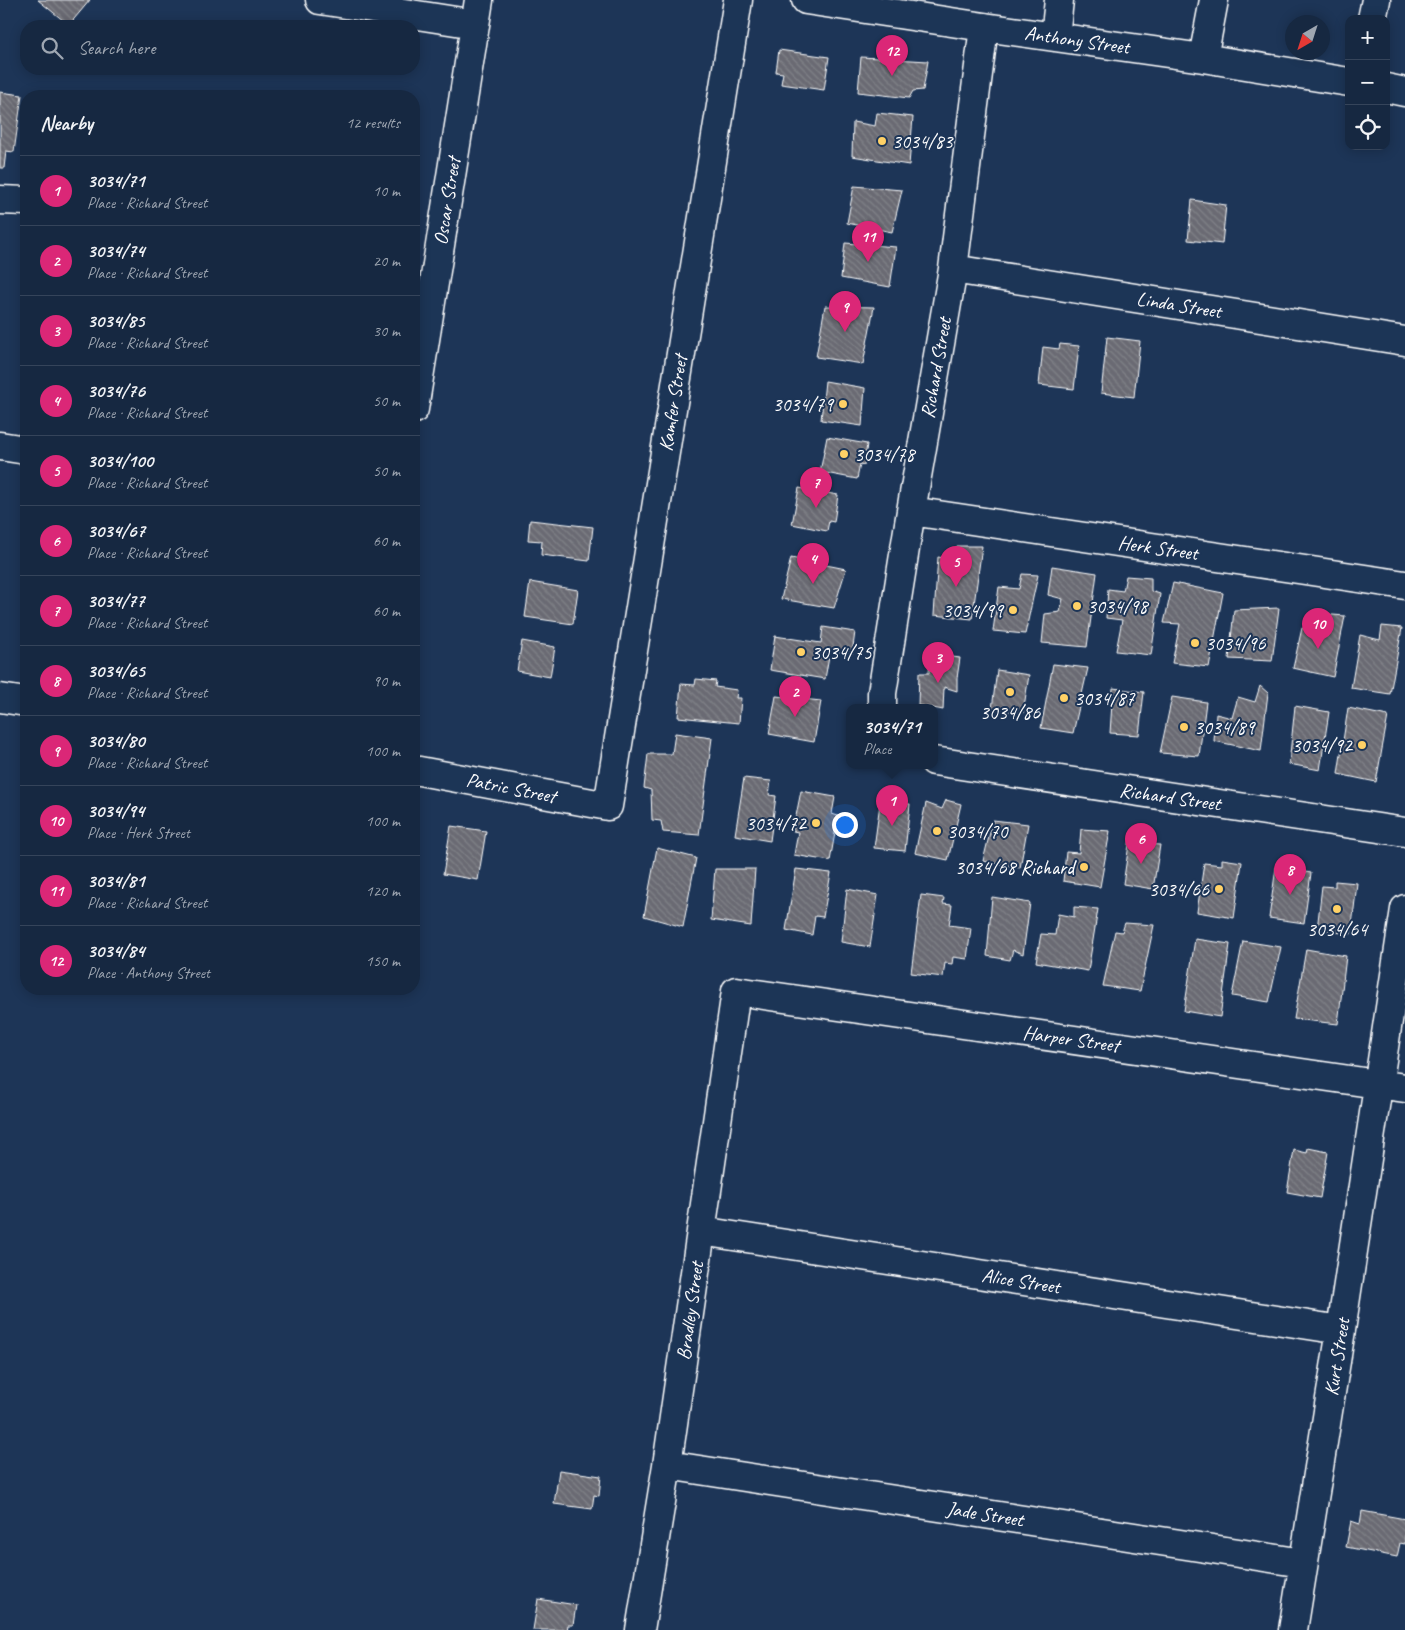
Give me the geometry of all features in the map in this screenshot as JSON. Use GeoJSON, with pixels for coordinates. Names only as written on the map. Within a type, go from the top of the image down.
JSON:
{"type":"FeatureCollection","features":[{"type":"Feature","properties":{"kind":"street","name":"Oscar Street"},"geometry":{"type":"LineString","coordinates":[[320,0],[477,12],[425,262],[420,329]]}},
{"type":"Feature","properties":{"kind":"street","name":"Kamfer Street"},"geometry":{"type":"LineString","coordinates":[[608,806],[738,0]]}},
{"type":"Feature","properties":{"kind":"street","name":"Anthony Street"},"geometry":{"type":"LineString","coordinates":[[806,0],[885,5],[984,27],[1203,58],[1345,81]]}},
{"type":"Feature","properties":{"kind":"street"},"geometry":{"type":"LineString","coordinates":[[1055,37],[1059,0]]}},
{"type":"Feature","properties":{"kind":"street"},"geometry":{"type":"LineString","coordinates":[[1203,58],[1214,0]]}},
{"type":"Feature","properties":{"kind":"street"},"geometry":{"type":"LineString","coordinates":[[1373,15],[1376,0]]}},
{"type":"Feature","properties":{"kind":"street","name":"Richard Street"},"geometry":{"type":"LineString","coordinates":[[882,704],[882,693],[911,511],[953,270],[984,27]]}},
{"type":"Feature","properties":{"kind":"street"},"geometry":{"type":"LineString","coordinates":[[1390,89],[1405,92]]}},
{"type":"Feature","properties":{"kind":"street"},"geometry":{"type":"LineString","coordinates":[[0,200],[20,201]]}},
{"type":"Feature","properties":{"kind":"street","name":"Linda Street"},"geometry":{"type":"LineString","coordinates":[[953,270],[1405,341]]}},
{"type":"Feature","properties":{"kind":"street"},"geometry":{"type":"LineString","coordinates":[[0,446],[20,449]]}},
{"type":"Feature","properties":{"kind":"street","name":"Herk Street"},"geometry":{"type":"LineString","coordinates":[[911,511],[1405,584]]}},
{"type":"Feature","properties":{"kind":"street"},"geometry":{"type":"LineString","coordinates":[[0,698],[20,701]]}},
{"type":"Feature","properties":{"kind":"street","name":"Richard Street"},"geometry":{"type":"LineString","coordinates":[[938,763],[1405,832]]}},
{"type":"Feature","properties":{"kind":"street","name":"Patric Street"},"geometry":{"type":"LineString","coordinates":[[420,771],[608,806]]}},
{"type":"Feature","properties":{"kind":"street"},"geometry":{"type":"LineString","coordinates":[[1379,1083],[1405,909]]}},
{"type":"Feature","properties":{"kind":"street","name":"Harper Street"},"geometry":{"type":"LineString","coordinates":[[736,991],[1405,1088]]}},
{"type":"Feature","properties":{"kind":"street","name":"Bradley Street"},"geometry":{"type":"LineString","coordinates":[[640,1630],[667,1465],[736,991]]}},
{"type":"Feature","properties":{"kind":"street","name":"Kurt Street"},"geometry":{"type":"LineString","coordinates":[[1293,1630],[1379,1083]]}},
{"type":"Feature","properties":{"kind":"street","name":"Alice Street"},"geometry":{"type":"LineString","coordinates":[[701,1231],[1341,1330]]}},
{"type":"Feature","properties":{"kind":"street","name":"Jade Street"},"geometry":{"type":"LineString","coordinates":[[667,1465],[1304,1563]]}},
{"type":"Feature","properties":{"kind":"building"},"geometry":{"type":"Polygon","coordinates":[[[38,0],[90,0],[73,20],[63,20],[38,0]]]}},
{"type":"Feature","properties":{"kind":"building"},"geometry":{"type":"Polygon","coordinates":[[[779,50],[829,57],[824,90],[781,84],[783,73],[776,72],[779,50]]]}},
{"type":"Feature","properties":{"kind":"building"},"geometry":{"type":"Polygon","coordinates":[[[861,57],[928,61],[923,90],[913,91],[909,98],[858,92],[861,57]]]}},
{"type":"Feature","properties":{"kind":"building"},"geometry":{"type":"Polygon","coordinates":[[[0,92],[20,95],[20,109],[14,152],[6,151],[4,168],[0,168],[0,92]]]}},
{"type":"Feature","properties":{"kind":"building","name":"3034/83"},"geometry":{"type":"Polygon","coordinates":[[[877,113],[913,117],[909,165],[852,156],[853,122],[875,126],[877,113]]]}},
{"type":"Feature","properties":{"kind":"building"},"geometry":{"type":"Polygon","coordinates":[[[854,186],[902,190],[892,232],[847,223],[854,186]]]}},
{"type":"Feature","properties":{"kind":"building"},"geometry":{"type":"Polygon","coordinates":[[[1192,200],[1226,205],[1222,244],[1188,240],[1192,200]]]}},
{"type":"Feature","properties":{"kind":"building"},"geometry":{"type":"Polygon","coordinates":[[[845,243],[896,247],[890,287],[841,278],[845,243]]]}},
{"type":"Feature","properties":{"kind":"building"},"geometry":{"type":"Polygon","coordinates":[[[825,306],[874,307],[863,364],[816,357],[825,306]]]}},
{"type":"Feature","properties":{"kind":"building"},"geometry":{"type":"Polygon","coordinates":[[[1107,337],[1140,341],[1134,397],[1101,393],[1107,337]]]}},
{"type":"Feature","properties":{"kind":"building"},"geometry":{"type":"Polygon","coordinates":[[[1060,344],[1079,346],[1074,389],[1039,385],[1043,347],[1059,349],[1060,344]]]}},
{"type":"Feature","properties":{"kind":"building","name":"3034/79"},"geometry":{"type":"Polygon","coordinates":[[[825,381],[865,388],[862,426],[821,420],[825,381]]]}},
{"type":"Feature","properties":{"kind":"building","name":"3034/78"},"geometry":{"type":"Polygon","coordinates":[[[827,437],[867,444],[864,465],[860,464],[857,479],[820,472],[827,437]]]}},
{"type":"Feature","properties":{"kind":"building"},"geometry":{"type":"Polygon","coordinates":[[[799,488],[838,495],[834,522],[829,521],[827,531],[792,524],[799,488]]]}},
{"type":"Feature","properties":{"kind":"building"},"geometry":{"type":"Polygon","coordinates":[[[530,520],[593,527],[589,561],[541,555],[542,541],[528,540],[530,520]]]}},
{"type":"Feature","properties":{"kind":"building"},"geometry":{"type":"Polygon","coordinates":[[[957,546],[982,546],[972,619],[934,615],[938,557],[954,560],[957,546]]]}},
{"type":"Feature","properties":{"kind":"building"},"geometry":{"type":"Polygon","coordinates":[[[791,558],[846,569],[834,608],[781,599],[791,558]]]}},
{"type":"Feature","properties":{"kind":"building","name":"3034/98"},"geometry":{"type":"Polygon","coordinates":[[[1052,566],[1097,573],[1087,647],[1042,643],[1045,614],[1060,612],[1063,599],[1048,595],[1052,566]]]}},
{"type":"Feature","properties":{"kind":"building","name":"3034/99"},"geometry":{"type":"Polygon","coordinates":[[[1022,574],[1038,575],[1025,634],[993,631],[999,587],[1019,589],[1022,574]]]}},
{"type":"Feature","properties":{"kind":"building"},"geometry":{"type":"Polygon","coordinates":[[[1126,576],[1151,578],[1151,591],[1160,594],[1151,655],[1116,651],[1122,620],[1106,618],[1108,589],[1123,591],[1126,576]]]}},
{"type":"Feature","properties":{"kind":"building"},"geometry":{"type":"Polygon","coordinates":[[[530,582],[578,590],[573,624],[525,617],[530,582]]]}},
{"type":"Feature","properties":{"kind":"building","name":"3034/96"},"geometry":{"type":"Polygon","coordinates":[[[1173,583],[1223,593],[1209,667],[1172,663],[1180,624],[1164,623],[1173,583]]]}},
{"type":"Feature","properties":{"kind":"building"},"geometry":{"type":"Polygon","coordinates":[[[1279,608],[1272,661],[1229,659],[1234,610],[1279,608]]]}},
{"type":"Feature","properties":{"kind":"building"},"geometry":{"type":"Polygon","coordinates":[[[1321,614],[1345,616],[1333,677],[1293,668],[1302,628],[1319,630],[1321,614]]]}},
{"type":"Feature","properties":{"kind":"building"},"geometry":{"type":"Polygon","coordinates":[[[1382,626],[1402,628],[1390,694],[1351,688],[1360,635],[1380,640],[1382,626]]]}},
{"type":"Feature","properties":{"kind":"building","name":"3034/75"},"geometry":{"type":"Polygon","coordinates":[[[823,627],[855,632],[852,654],[830,650],[825,679],[770,670],[775,636],[821,643],[823,627]]]}},
{"type":"Feature","properties":{"kind":"building"},"geometry":{"type":"Polygon","coordinates":[[[522,641],[555,647],[550,677],[517,671],[522,641]]]}},
{"type":"Feature","properties":{"kind":"building"},"geometry":{"type":"Polygon","coordinates":[[[930,654],[960,658],[957,691],[944,687],[943,710],[938,709],[938,704],[918,704],[919,673],[929,673],[930,654]]]}},
{"type":"Feature","properties":{"kind":"building","name":"3034/87"},"geometry":{"type":"Polygon","coordinates":[[[1053,664],[1088,668],[1073,733],[1041,728],[1053,664]]]}},
{"type":"Feature","properties":{"kind":"building","name":"3034/86"},"geometry":{"type":"Polygon","coordinates":[[[997,670],[1029,675],[1023,713],[992,709],[997,670]]]}},
{"type":"Feature","properties":{"kind":"building"},"geometry":{"type":"Polygon","coordinates":[[[696,679],[716,681],[715,687],[737,690],[736,698],[741,698],[739,723],[678,717],[681,684],[695,685],[696,679]]]}},
{"type":"Feature","properties":{"kind":"building"},"geometry":{"type":"Polygon","coordinates":[[[1260,686],[1268,693],[1261,751],[1214,741],[1216,714],[1232,718],[1238,697],[1255,702],[1260,686]]]}},
{"type":"Feature","properties":{"kind":"building"},"geometry":{"type":"Polygon","coordinates":[[[1113,688],[1144,692],[1139,735],[1110,733],[1113,688]]]}},
{"type":"Feature","properties":{"kind":"building"},"geometry":{"type":"Polygon","coordinates":[[[776,696],[821,701],[814,742],[769,734],[776,696]]]}},
{"type":"Feature","properties":{"kind":"building","name":"3034/89"},"geometry":{"type":"Polygon","coordinates":[[[1172,697],[1206,702],[1199,756],[1160,753],[1172,697]]]}},
{"type":"Feature","properties":{"kind":"building"},"geometry":{"type":"Polygon","coordinates":[[[1295,706],[1329,712],[1320,770],[1289,764],[1295,706]]]}},
{"type":"Feature","properties":{"kind":"building","name":"3034/92"},"geometry":{"type":"Polygon","coordinates":[[[1348,708],[1388,716],[1376,782],[1338,774],[1348,708]]]}},
{"type":"Feature","properties":{"kind":"building"},"geometry":{"type":"Polygon","coordinates":[[[675,733],[712,738],[699,835],[663,832],[661,821],[652,820],[651,790],[644,788],[648,754],[672,754],[675,733]]]}},
{"type":"Feature","properties":{"kind":"building"},"geometry":{"type":"Polygon","coordinates":[[[744,778],[771,781],[769,795],[776,796],[770,841],[735,835],[744,778]]]}},
{"type":"Feature","properties":{"kind":"building","name":"3034/72"},"geometry":{"type":"Polygon","coordinates":[[[801,791],[835,797],[832,814],[838,816],[830,861],[794,855],[798,832],[793,831],[801,791]]]}},
{"type":"Feature","properties":{"kind":"building"},"geometry":{"type":"Polygon","coordinates":[[[881,796],[892,796],[892,803],[910,804],[905,851],[874,848],[881,796]]]}},
{"type":"Feature","properties":{"kind":"building","name":"3034/70"},"geometry":{"type":"Polygon","coordinates":[[[946,800],[961,804],[948,860],[915,853],[926,803],[942,809],[946,800]]]}},
{"type":"Feature","properties":{"kind":"building"},"geometry":{"type":"Polygon","coordinates":[[[993,820],[1028,824],[1020,868],[983,861],[993,820]]]}},
{"type":"Feature","properties":{"kind":"building"},"geometry":{"type":"Polygon","coordinates":[[[451,826],[486,831],[478,880],[443,874],[451,826]]]}},
{"type":"Feature","properties":{"kind":"building","name":"3034/68 Richard"},"geometry":{"type":"Polygon","coordinates":[[[1081,829],[1110,831],[1100,887],[1063,881],[1066,852],[1079,853],[1081,829]]]}},
{"type":"Feature","properties":{"kind":"building"},"geometry":{"type":"Polygon","coordinates":[[[1130,838],[1142,839],[1141,844],[1160,845],[1153,889],[1123,884],[1130,838]]]}},
{"type":"Feature","properties":{"kind":"building"},"geometry":{"type":"Polygon","coordinates":[[[657,848],[696,858],[683,927],[644,916],[657,848]]]}},
{"type":"Feature","properties":{"kind":"building","name":"3034/66"},"geometry":{"type":"Polygon","coordinates":[[[1222,859],[1242,862],[1234,918],[1197,912],[1204,863],[1222,865],[1222,859]]]}},
{"type":"Feature","properties":{"kind":"building"},"geometry":{"type":"Polygon","coordinates":[[[1276,867],[1311,873],[1304,923],[1269,918],[1276,867]]]}},
{"type":"Feature","properties":{"kind":"building"},"geometry":{"type":"Polygon","coordinates":[[[715,869],[755,869],[751,926],[711,920],[715,869]]]}},
{"type":"Feature","properties":{"kind":"building"},"geometry":{"type":"Polygon","coordinates":[[[796,869],[831,873],[823,917],[815,916],[812,935],[786,930],[796,869]]]}},
{"type":"Feature","properties":{"kind":"building","name":"3034/64"},"geometry":{"type":"Polygon","coordinates":[[[1335,881],[1357,883],[1351,934],[1317,930],[1322,886],[1335,887],[1335,881]]]}},
{"type":"Feature","properties":{"kind":"building"},"geometry":{"type":"Polygon","coordinates":[[[847,889],[878,895],[870,947],[841,942],[847,889]]]}},
{"type":"Feature","properties":{"kind":"building"},"geometry":{"type":"Polygon","coordinates":[[[921,895],[944,898],[943,904],[952,905],[949,925],[971,928],[967,959],[953,957],[952,964],[945,963],[943,977],[911,973],[921,895]]]}},
{"type":"Feature","properties":{"kind":"building"},"geometry":{"type":"Polygon","coordinates":[[[992,897],[1030,903],[1023,954],[1013,950],[1010,960],[987,956],[992,897]]]}},
{"type":"Feature","properties":{"kind":"building"},"geometry":{"type":"Polygon","coordinates":[[[1074,907],[1098,909],[1088,971],[1036,962],[1041,934],[1055,935],[1058,914],[1074,917],[1074,907]]]}},
{"type":"Feature","properties":{"kind":"building"},"geometry":{"type":"Polygon","coordinates":[[[1125,923],[1154,925],[1140,991],[1103,986],[1115,931],[1122,932],[1125,923]]]}},
{"type":"Feature","properties":{"kind":"building"},"geometry":{"type":"Polygon","coordinates":[[[1195,939],[1230,944],[1220,1017],[1184,1011],[1195,939]]]}},
{"type":"Feature","properties":{"kind":"building"},"geometry":{"type":"Polygon","coordinates":[[[1243,941],[1281,947],[1269,1002],[1232,996],[1243,941]]]}},
{"type":"Feature","properties":{"kind":"building"},"geometry":{"type":"Polygon","coordinates":[[[1306,949],[1346,956],[1338,1024],[1294,1019],[1306,949]]]}},
{"type":"Feature","properties":{"kind":"building"},"geometry":{"type":"Polygon","coordinates":[[[1308,1148],[1328,1152],[1320,1198],[1287,1192],[1294,1150],[1307,1153],[1308,1148]]]}},
{"type":"Feature","properties":{"kind":"building"},"geometry":{"type":"Polygon","coordinates":[[[559,1470],[601,1476],[599,1496],[594,1495],[592,1509],[554,1504],[559,1470]]]}},
{"type":"Feature","properties":{"kind":"building"},"geometry":{"type":"Polygon","coordinates":[[[1362,1511],[1405,1519],[1405,1544],[1400,1543],[1397,1557],[1346,1547],[1351,1521],[1360,1524],[1362,1511]]]}},
{"type":"Feature","properties":{"kind":"building"},"geometry":{"type":"Polygon","coordinates":[[[538,1599],[576,1605],[573,1625],[568,1625],[567,1630],[533,1630],[538,1599]]]}},
{"type":"Feature","properties":{"kind":"place","name":"3034/84"},"geometry":{"type":"Point","coordinates":[892,76]}},
{"type":"Feature","properties":{"kind":"place","name":"3034/83"},"geometry":{"type":"Point","coordinates":[882,141]}},
{"type":"Feature","properties":{"kind":"place","name":"3034/81"},"geometry":{"type":"Point","coordinates":[868,262]}},
{"type":"Feature","properties":{"kind":"place","name":"3034/80"},"geometry":{"type":"Point","coordinates":[845,332]}},
{"type":"Feature","properties":{"kind":"place","name":"3034/79"},"geometry":{"type":"Point","coordinates":[843,404]}},
{"type":"Feature","properties":{"kind":"place","name":"3034/78"},"geometry":{"type":"Point","coordinates":[844,454]}},
{"type":"Feature","properties":{"kind":"place","name":"3034/77"},"geometry":{"type":"Point","coordinates":[816,508]}},
{"type":"Feature","properties":{"kind":"place","name":"3034/76"},"geometry":{"type":"Point","coordinates":[813,584]}},
{"type":"Feature","properties":{"kind":"place","name":"3034/100"},"geometry":{"type":"Point","coordinates":[956,587]}},
{"type":"Feature","properties":{"kind":"place","name":"3034/98"},"geometry":{"type":"Point","coordinates":[1077,606]}},
{"type":"Feature","properties":{"kind":"place","name":"3034/99"},"geometry":{"type":"Point","coordinates":[1013,610]}},
{"type":"Feature","properties":{"kind":"place","name":"3034/96"},"geometry":{"type":"Point","coordinates":[1195,643]}},
{"type":"Feature","properties":{"kind":"place","name":"3034/94"},"geometry":{"type":"Point","coordinates":[1318,649]}},
{"type":"Feature","properties":{"kind":"place","name":"3034/75"},"geometry":{"type":"Point","coordinates":[801,652]}},
{"type":"Feature","properties":{"kind":"place","name":"3034/85"},"geometry":{"type":"Point","coordinates":[938,683]}},
{"type":"Feature","properties":{"kind":"place","name":"3034/86"},"geometry":{"type":"Point","coordinates":[1010,692]}},
{"type":"Feature","properties":{"kind":"place","name":"3034/87"},"geometry":{"type":"Point","coordinates":[1064,698]}},
{"type":"Feature","properties":{"kind":"place","name":"3034/74"},"geometry":{"type":"Point","coordinates":[795,717]}},
{"type":"Feature","properties":{"kind":"place","name":"3034/89"},"geometry":{"type":"Point","coordinates":[1184,727]}},
{"type":"Feature","properties":{"kind":"place","name":"3034/92"},"geometry":{"type":"Point","coordinates":[1362,745]}},
{"type":"Feature","properties":{"kind":"place","name":"3034/72"},"geometry":{"type":"Point","coordinates":[816,823]}},
{"type":"Feature","properties":{"kind":"place","name":"3034/71"},"geometry":{"type":"Point","coordinates":[892,826]}},
{"type":"Feature","properties":{"kind":"place","name":"3034/70"},"geometry":{"type":"Point","coordinates":[937,831]}},
{"type":"Feature","properties":{"kind":"place","name":"3034/67"},"geometry":{"type":"Point","coordinates":[1141,864]}},
{"type":"Feature","properties":{"kind":"place","name":"3034/68 Richard"},"geometry":{"type":"Point","coordinates":[1084,867]}},
{"type":"Feature","properties":{"kind":"place","name":"3034/66"},"geometry":{"type":"Point","coordinates":[1219,889]}},
{"type":"Feature","properties":{"kind":"place","name":"3034/65"},"geometry":{"type":"Point","coordinates":[1290,895]}},
{"type":"Feature","properties":{"kind":"place","name":"3034/64"},"geometry":{"type":"Point","coordinates":[1337,909]}}]}
